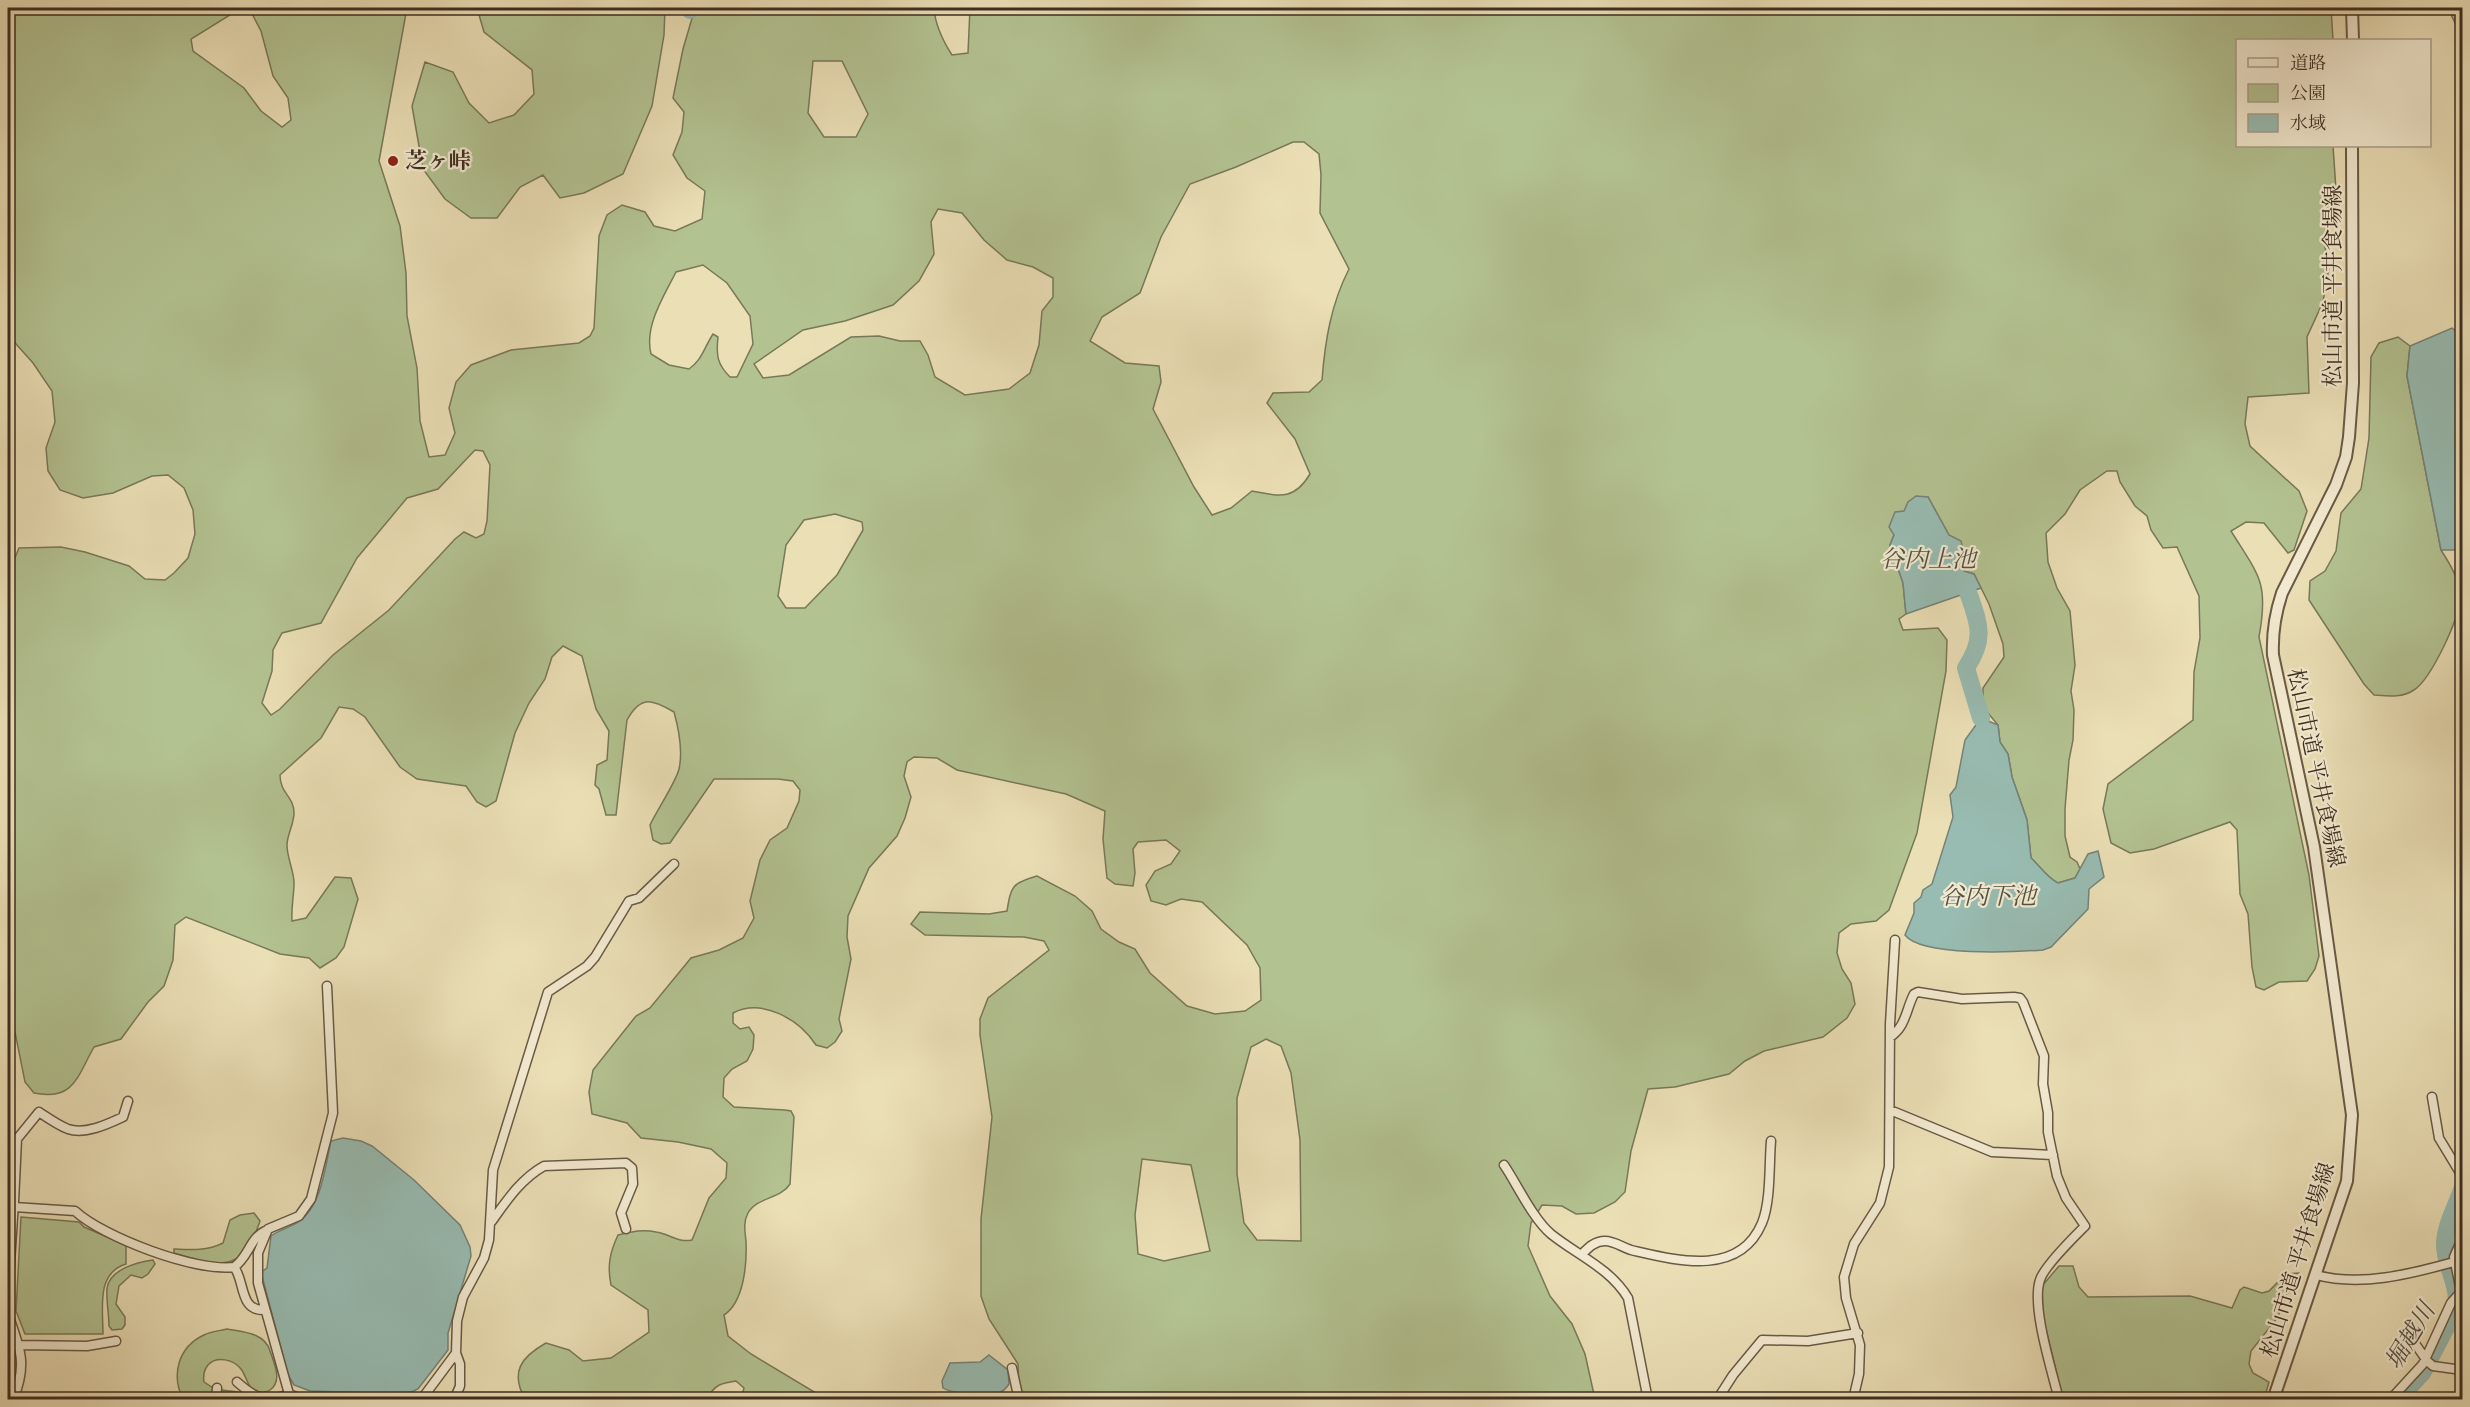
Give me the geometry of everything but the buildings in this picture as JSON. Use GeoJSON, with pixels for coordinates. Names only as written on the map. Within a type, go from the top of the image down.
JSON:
{"type":"FeatureCollection","features":[{"type":"Feature","properties":{"kind":"street"},"geometry":{"type":"LineString","coordinates":[[2352,8],[2353,39]]}},
{"type":"Feature","properties":{"kind":"street","name":"松山市道 平井食場線"},"geometry":{"type":"LineString","coordinates":[[2273,1400],[2347,1181],[2352,1115],[2314,847],[2272,643],[2282,593],[2336,485],[2346,457],[2353,383],[2352,147]]}},
{"type":"Feature","properties":{"kind":"street"},"geometry":{"type":"LineString","coordinates":[[454,1400],[460,1386],[460,1364],[456,1353],[457,1321],[463,1297],[484,1258],[492,1221],[491,1194],[494,1170],[548,992],[587,966],[596,957],[629,901],[639,898],[674,864]]}},
{"type":"Feature","properties":{"kind":"street"},"geometry":{"type":"LineString","coordinates":[[1853,1400],[1860,1358],[1858,1333],[1846,1298],[1844,1277],[1854,1244],[1875,1214],[1886,1182],[1895,940]]}},
{"type":"Feature","properties":{"kind":"street"},"geometry":{"type":"LineString","coordinates":[[12,1204],[75,1210],[87,1222],[98,1228],[147,1248],[208,1267],[234,1267],[245,1258],[259,1234],[299,1216],[311,1199],[333,1113],[327,986]]}},
{"type":"Feature","properties":{"kind":"street"},"geometry":{"type":"LineString","coordinates":[[1890,1037],[1902,1026],[1914,994],[1918,992],[1962,999],[2020,998],[2044,1056],[2044,1095],[2049,1140],[2060,1185],[2085,1226],[2040,1278],[2038,1297],[2040,1315],[2059,1400]]}},
{"type":"Feature","properties":{"kind":"street"},"geometry":{"type":"LineString","coordinates":[[2432,1097],[2439,1138],[2463,1176]]}},
{"type":"Feature","properties":{"kind":"street"},"geometry":{"type":"LineString","coordinates":[[8,1151],[39,1112],[69,1130],[102,1127],[123,1117],[128,1101]]}},
{"type":"Feature","properties":{"kind":"street"},"geometry":{"type":"LineString","coordinates":[[1890,1110],[1992,1152],[2053,1155]]}},
{"type":"Feature","properties":{"kind":"street"},"geometry":{"type":"LineString","coordinates":[[8,1294],[17,1139]]}},
{"type":"Feature","properties":{"kind":"street"},"geometry":{"type":"LineString","coordinates":[[1582,1254],[1592,1244],[1608,1240],[1630,1249],[1684,1261],[1714,1261],[1740,1250],[1756,1233],[1764,1214],[1771,1141]]}},
{"type":"Feature","properties":{"kind":"street"},"geometry":{"type":"LineString","coordinates":[[492,1221],[515,1190],[544,1166],[626,1163],[632,1168],[633,1184],[621,1213],[626,1229]]}},
{"type":"Feature","properties":{"kind":"street"},"geometry":{"type":"LineString","coordinates":[[1504,1164],[1549,1233],[1582,1254],[1623,1288],[1628,1298],[1648,1400]]}},
{"type":"Feature","properties":{"kind":"street"},"geometry":{"type":"LineString","coordinates":[[268,1230],[260,1243],[257,1265],[258,1283],[289,1394]]}},
{"type":"Feature","properties":{"kind":"street"},"geometry":{"type":"LineString","coordinates":[[2390,1400],[2429,1362],[2457,1296],[2450,1263],[2463,1239]]}},
{"type":"Feature","properties":{"kind":"street"},"geometry":{"type":"LineString","coordinates":[[2316,1275],[2337,1280],[2375,1279],[2450,1263]]}},
{"type":"Feature","properties":{"kind":"street"},"geometry":{"type":"LineString","coordinates":[[234,1267],[238,1272],[244,1297],[257,1310],[264,1310]]}},
{"type":"Feature","properties":{"kind":"street"},"geometry":{"type":"LineString","coordinates":[[8,1314],[21,1353],[21,1379],[13,1400]]}},
{"type":"Feature","properties":{"kind":"street"},"geometry":{"type":"LineString","coordinates":[[1717,1400],[1737,1369],[1762,1340],[1808,1341],[1858,1333]]}},
{"type":"Feature","properties":{"kind":"street"},"geometry":{"type":"LineString","coordinates":[[18,1344],[87,1346],[116,1341]]}},
{"type":"Feature","properties":{"kind":"street"},"geometry":{"type":"LineString","coordinates":[[2414,1342],[2429,1362],[2463,1370]]}},
{"type":"Feature","properties":{"kind":"street"},"geometry":{"type":"LineString","coordinates":[[421,1400],[456,1353]]}},
{"type":"Feature","properties":{"kind":"street"},"geometry":{"type":"LineString","coordinates":[[1012,1368],[1019,1400]]}},
{"type":"Feature","properties":{"kind":"street"},"geometry":{"type":"LineString","coordinates":[[237,1382],[254,1396],[278,1398],[289,1394],[304,1400]]}},
{"type":"Feature","properties":{"kind":"street"},"geometry":{"type":"LineString","coordinates":[[216,1400],[217,1388]]}},
{"type":"Feature","properties":{"kind":"green space"},"geometry":{"type":"Polygon","coordinates":[[[8,8],[241,8],[191,39],[193,51],[244,88],[261,111],[282,127],[291,120],[288,98],[273,76],[261,31],[249,8],[407,8],[379,161],[400,226],[406,273],[407,316],[417,368],[420,421],[429,457],[445,455],[455,433],[449,408],[456,382],[471,365],[511,350],[579,343],[590,336],[594,328],[599,236],[607,215],[622,205],[645,212],[654,226],[675,231],[702,219],[705,191],[687,178],[673,155],[682,132],[684,112],[673,98],[683,49],[695,8],[874,8],[881,12],[889,8],[934,8],[940,32],[952,55],[968,53],[970,8],[2331,8],[2333,39],[2236,39],[2236,147],[2333,147],[2338,219],[2328,223],[2323,237],[2329,267],[2323,302],[2307,337],[2309,393],[2248,397],[2245,424],[2250,446],[2299,491],[2307,511],[2294,550],[2288,553],[2264,523],[2246,522],[2231,531],[2255,570],[2262,591],[2263,604],[2259,637],[2309,875],[2319,956],[2315,969],[2307,981],[2279,982],[2264,990],[2256,987],[2248,914],[2240,894],[2237,830],[2230,822],[2154,849],[2130,853],[2111,843],[2103,809],[2108,784],[2193,720],[2194,672],[2200,638],[2199,596],[2177,547],[2163,548],[2151,530],[2147,516],[2135,506],[2120,482],[2117,471],[2107,471],[2080,490],[2065,514],[2046,533],[2048,562],[2057,588],[2070,611],[2075,665],[2071,691],[2074,710],[2073,740],[2069,760],[2065,836],[2070,857],[2077,862],[2080,869],[2075,878],[2058,883],[2031,858],[2027,820],[2012,777],[2008,754],[2000,742],[1998,725],[1983,707],[1983,688],[2004,657],[2003,644],[1989,604],[1974,574],[1964,571],[1958,564],[1949,535],[1928,497],[1894,535],[1890,545],[1903,583],[1906,614],[1899,619],[1903,630],[1938,628],[1947,640],[1946,671],[1917,833],[1889,910],[1876,921],[1851,924],[1839,933],[1837,953],[1842,969],[1851,983],[1855,1004],[1847,1018],[1823,1037],[1764,1051],[1745,1061],[1729,1074],[1675,1087],[1648,1089],[1631,1151],[1625,1192],[1615,1202],[1594,1213],[1576,1214],[1562,1206],[1542,1205],[1531,1223],[1528,1246],[1550,1296],[1572,1324],[1585,1354],[1595,1399],[1324,1400],[1324,1396],[1310,1400],[1024,1399],[1019,1387],[1018,1364],[989,1319],[981,1296],[981,1219],[992,1117],[980,1035],[980,1019],[988,998],[1049,950],[1044,941],[1024,937],[925,935],[911,924],[920,912],[989,914],[1007,911],[1014,887],[1022,881],[1037,876],[1075,896],[1092,911],[1101,929],[1119,942],[1135,949],[1150,973],[1187,1006],[1215,1014],[1245,1011],[1261,1000],[1260,968],[1247,945],[1202,902],[1181,899],[1166,905],[1151,901],[1146,885],[1155,871],[1171,864],[1180,851],[1166,840],[1138,842],[1133,849],[1135,873],[1133,886],[1115,884],[1107,878],[1103,839],[1105,811],[1066,794],[957,770],[937,758],[914,757],[907,762],[904,776],[911,797],[905,818],[897,836],[869,868],[848,916],[847,937],[851,959],[839,1019],[842,1031],[835,1042],[827,1048],[816,1045],[800,1027],[779,1014],[756,1008],[733,1013],[733,1023],[740,1029],[749,1027],[754,1035],[753,1049],[747,1061],[732,1069],[724,1078],[723,1097],[734,1107],[791,1111],[794,1117],[790,1184],[781,1193],[757,1204],[746,1216],[746,1260],[743,1282],[736,1301],[724,1315],[728,1336],[751,1354],[826,1399],[741,1399],[744,1388],[736,1381],[719,1386],[707,1399],[525,1399],[518,1381],[520,1366],[530,1354],[546,1343],[569,1350],[583,1361],[611,1358],[649,1332],[648,1310],[611,1285],[610,1259],[618,1235],[646,1231],[682,1240],[692,1240],[709,1198],[726,1178],[727,1163],[711,1149],[641,1138],[627,1123],[592,1114],[589,1092],[593,1070],[636,1016],[650,1008],[691,958],[719,950],[743,938],[754,918],[750,901],[760,860],[770,840],[787,828],[799,801],[800,790],[793,781],[778,779],[714,779],[670,843],[661,844],[653,840],[650,825],[677,775],[680,748],[674,712],[659,704],[648,702],[637,706],[627,720],[616,815],[606,815],[599,789],[595,785],[597,765],[607,760],[609,731],[596,709],[582,656],[563,646],[552,657],[545,679],[529,703],[515,733],[496,801],[486,807],[477,802],[466,786],[417,779],[400,767],[365,717],[353,709],[339,707],[321,738],[280,775],[282,787],[292,803],[294,813],[287,845],[294,883],[292,921],[306,918],[335,877],[351,878],[358,899],[344,947],[336,958],[320,968],[309,958],[280,954],[186,917],[175,925],[173,960],[164,986],[148,1002],[121,1039],[94,1047],[78,1077],[66,1090],[47,1095],[34,1093],[25,1082],[15,1032],[8,1028],[8,568],[12,565],[19,548],[61,547],[129,566],[145,579],[165,580],[188,558],[195,534],[193,510],[184,488],[168,475],[152,476],[113,493],[83,498],[60,490],[48,471],[46,448],[55,422],[52,391],[33,363],[8,335],[8,8]],[[813,61],[808,113],[824,137],[856,137],[868,114],[842,61],[813,61]],[[1293,142],[1190,184],[1161,237],[1140,293],[1102,317],[1090,341],[1125,363],[1159,366],[1161,382],[1153,409],[1194,487],[1212,515],[1231,508],[1252,491],[1278,495],[1292,493],[1304,483],[1310,474],[1295,439],[1267,403],[1273,393],[1309,392],[1322,380],[1330,323],[1349,269],[1320,213],[1319,154],[1304,142],[1293,142]],[[938,209],[931,222],[934,254],[919,281],[893,305],[845,321],[803,330],[754,364],[763,378],[789,375],[851,337],[879,336],[900,341],[920,341],[928,355],[935,377],[965,395],[1009,389],[1030,373],[1039,345],[1042,311],[1053,297],[1053,278],[1033,267],[1007,260],[984,240],[962,213],[938,209]],[[703,265],[676,272],[653,322],[650,333],[651,354],[669,365],[689,369],[700,358],[713,334],[718,337],[717,354],[722,368],[730,377],[737,377],[753,344],[750,316],[727,283],[703,265]],[[475,450],[438,489],[407,498],[357,558],[321,623],[282,633],[273,650],[272,671],[262,703],[271,715],[280,709],[333,655],[389,610],[455,539],[464,532],[476,538],[484,534],[487,521],[490,465],[483,451],[475,450]],[[835,514],[804,520],[786,545],[778,596],[786,608],[805,608],[837,575],[863,530],[862,522],[835,514]],[[1266,1039],[1251,1047],[1237,1098],[1237,1174],[1244,1223],[1257,1240],[1301,1241],[1300,1140],[1291,1073],[1281,1046],[1266,1039]],[[1142,1159],[1135,1215],[1138,1254],[1164,1261],[1210,1251],[1191,1165],[1142,1159]]]}},
{"type":"Feature","properties":{"kind":"green space"},"geometry":{"type":"Polygon","coordinates":[[[477,8],[665,8],[664,35],[652,106],[623,174],[584,193],[560,198],[543,175],[520,187],[497,218],[471,218],[445,199],[423,169],[412,106],[425,62],[453,72],[469,103],[489,123],[514,115],[534,94],[532,70],[484,32],[477,8]]]}},
{"type":"Feature","properties":{"kind":"green space"},"geometry":{"type":"Polygon","coordinates":[[[2448,8],[2462,8],[2462,38],[2448,8]]]}},
{"type":"Feature","properties":{"kind":"green space"},"geometry":{"type":"Polygon","coordinates":[[[2398,337],[2410,346],[2407,376],[2441,550],[2456,578],[2460,597],[2456,618],[2444,646],[2421,684],[2405,694],[2390,696],[2374,695],[2364,684],[2309,600],[2310,581],[2325,571],[2336,551],[2341,513],[2361,489],[2369,438],[2371,357],[2379,343],[2398,337]]]}},
{"type":"Feature","properties":{"kind":"green space"},"geometry":{"type":"Polygon","coordinates":[[[254,1213],[260,1221],[245,1251],[237,1258],[217,1263],[174,1253],[174,1249],[205,1249],[223,1243],[230,1220],[240,1215],[254,1213]]]}},
{"type":"Feature","properties":{"kind":"green space"},"geometry":{"type":"Polygon","coordinates":[[[21,1217],[79,1222],[84,1227],[126,1245],[126,1264],[110,1275],[103,1293],[103,1334],[25,1334],[16,1311],[21,1217]]]}},
{"type":"Feature","properties":{"kind":"green space"},"geometry":{"type":"Polygon","coordinates":[[[153,1260],[155,1264],[148,1274],[142,1278],[131,1275],[119,1286],[116,1304],[125,1317],[125,1325],[122,1329],[112,1330],[109,1326],[107,1297],[109,1281],[125,1268],[153,1260]]]}},
{"type":"Feature","properties":{"kind":"green space"},"geometry":{"type":"Polygon","coordinates":[[[2059,1266],[2073,1266],[2079,1287],[2088,1297],[2190,1296],[2232,1308],[2240,1290],[2244,1287],[2262,1293],[2269,1291],[2286,1274],[2299,1273],[2301,1279],[2286,1295],[2278,1317],[2251,1351],[2249,1364],[2253,1373],[2269,1382],[2265,1396],[2260,1395],[2254,1400],[2063,1399],[2043,1317],[2042,1286],[2059,1266]]]}},
{"type":"Feature","properties":{"kind":"green space"},"geometry":{"type":"Polygon","coordinates":[[[227,1329],[253,1334],[264,1340],[274,1361],[277,1377],[274,1386],[270,1390],[257,1392],[251,1388],[238,1366],[221,1359],[212,1362],[207,1367],[204,1382],[217,1389],[240,1393],[252,1399],[183,1399],[179,1390],[178,1371],[183,1354],[195,1340],[204,1335],[227,1329]]]}},
{"type":"Feature","properties":{"kind":"water"},"geometry":{"type":"Polygon","coordinates":[[[2452,328],[2458,333],[2462,332],[2462,550],[2441,550],[2407,376],[2410,346],[2452,328]]]}},
{"type":"Feature","properties":{"kind":"water","name":"谷内上池"},"geometry":{"type":"Polygon","coordinates":[[[1916,496],[1928,497],[1949,535],[1961,541],[1964,553],[1958,564],[1964,571],[1974,574],[1981,588],[1906,614],[1903,583],[1890,545],[1894,535],[1889,527],[1895,512],[1904,511],[1908,502],[1916,496]]]}},
{"type":"Feature","properties":{"kind":"water","name":"谷内下池"},"geometry":{"type":"Polygon","coordinates":[[[1981,718],[1998,725],[2000,742],[2008,754],[2012,777],[2027,820],[2031,858],[2058,883],[2075,878],[2088,854],[2098,851],[2104,877],[2089,889],[2088,909],[2051,947],[2043,950],[1970,952],[1949,950],[1915,942],[1905,935],[1914,913],[1914,903],[1921,897],[1923,890],[1932,884],[1953,817],[1950,795],[1956,787],[1965,740],[1981,718]]]}},
{"type":"Feature","properties":{"kind":"water"},"geometry":{"type":"Polygon","coordinates":[[[343,1138],[361,1141],[372,1146],[414,1180],[460,1225],[470,1247],[471,1256],[448,1333],[448,1350],[418,1389],[407,1394],[310,1391],[294,1385],[288,1375],[261,1272],[267,1268],[271,1236],[297,1223],[308,1213],[322,1184],[331,1141],[343,1138]]]}},
{"type":"Feature","properties":{"kind":"water"},"geometry":{"type":"Polygon","coordinates":[[[989,1355],[1008,1370],[1009,1384],[1004,1390],[999,1393],[978,1394],[954,1392],[943,1388],[942,1381],[950,1363],[980,1362],[989,1355]]]}},
{"type":"Feature","properties":{"kind":"waterway"},"geometry":{"type":"LineString","coordinates":[[1968,592],[1979,631],[1976,648],[1966,668],[1981,718]]}},
{"type":"Feature","properties":{"kind":"waterway","name":"堀越川"},"geometry":{"type":"LineString","coordinates":[[2397,1400],[2422,1373],[2455,1310],[2457,1302],[2455,1286],[2446,1253],[2445,1238],[2462,1190]]}},
{"type":"Feature","properties":{"kind":"place","name":"芝ヶ峠"},"geometry":{"type":"Point","coordinates":[393,161]}}]}
